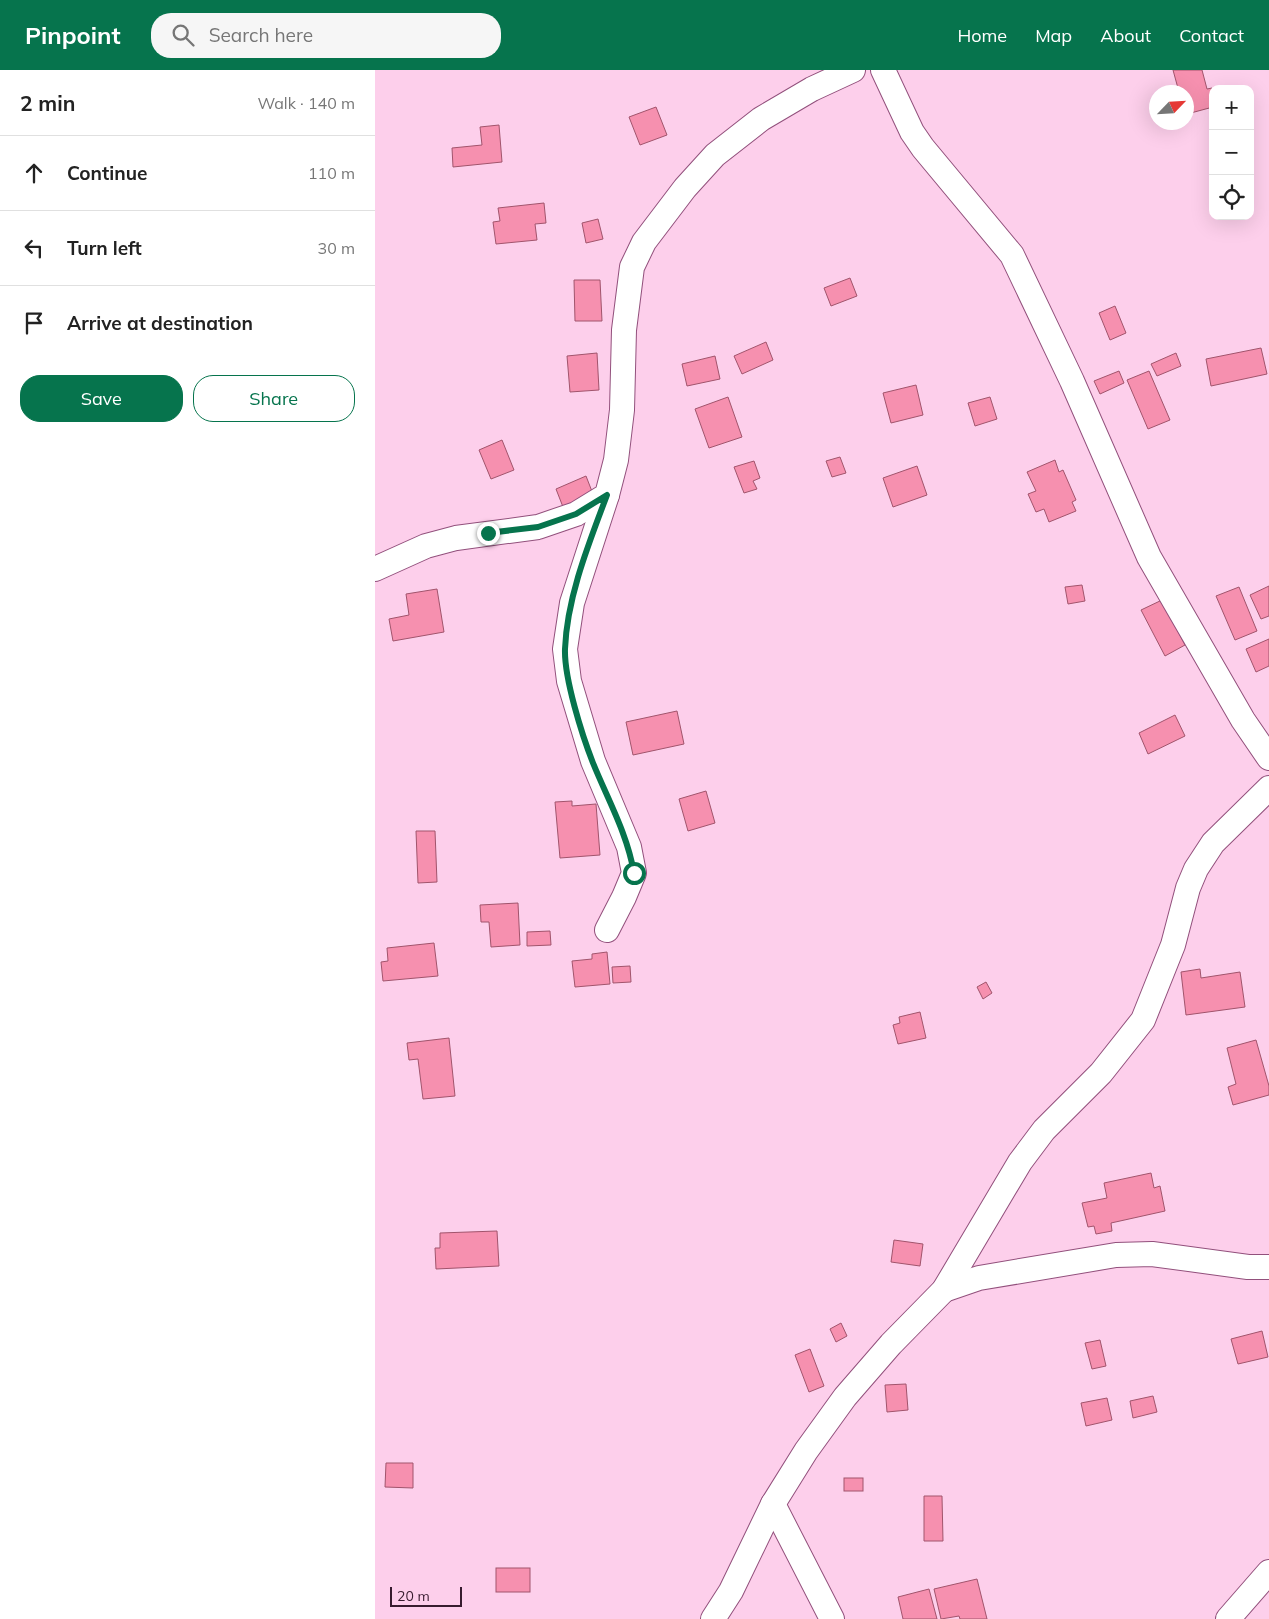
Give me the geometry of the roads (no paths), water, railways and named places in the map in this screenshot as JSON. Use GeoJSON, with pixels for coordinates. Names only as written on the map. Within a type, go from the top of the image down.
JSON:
{"type":"FeatureCollection","features":[{"type":"Feature","properties":{"kind":"street"},"geometry":{"type":"LineString","coordinates":[[607,930],[634,873],[629,847],[593,761],[569,682],[565,649],[572,603],[607,495],[616,460],[622,410],[624,330],[632,267],[644,242],[685,188],[715,155],[761,119],[812,89],[853,70]]}},
{"type":"Feature","properties":{"kind":"street"},"geometry":{"type":"LineString","coordinates":[[883,70],[901,111],[923,148],[1012,255],[1072,381],[1149,557],[1243,720],[1269,758]]}},
{"type":"Feature","properties":{"kind":"street"},"geometry":{"type":"LineString","coordinates":[[375,569],[426,546],[456,538],[538,527],[576,514],[607,495]]}},
{"type":"Feature","properties":{"kind":"street"},"geometry":{"type":"LineString","coordinates":[[713,1619],[731,1591],[773,1504],[806,1451],[845,1397],[891,1344],[944,1290],[1020,1162],[1044,1130],[1101,1073],[1143,1020],[1173,945],[1188,888],[1197,869],[1213,843],[1269,788]]}},
{"type":"Feature","properties":{"kind":"street"},"geometry":{"type":"LineString","coordinates":[[944,1290],[979,1278],[1116,1255],[1152,1254],[1248,1267],[1269,1267]]}},
{"type":"Feature","properties":{"kind":"street"},"geometry":{"type":"LineString","coordinates":[[773,1504],[832,1619]]}},
{"type":"Feature","properties":{"kind":"street"},"geometry":{"type":"LineString","coordinates":[[1228,1619],[1269,1572]]}}]}
